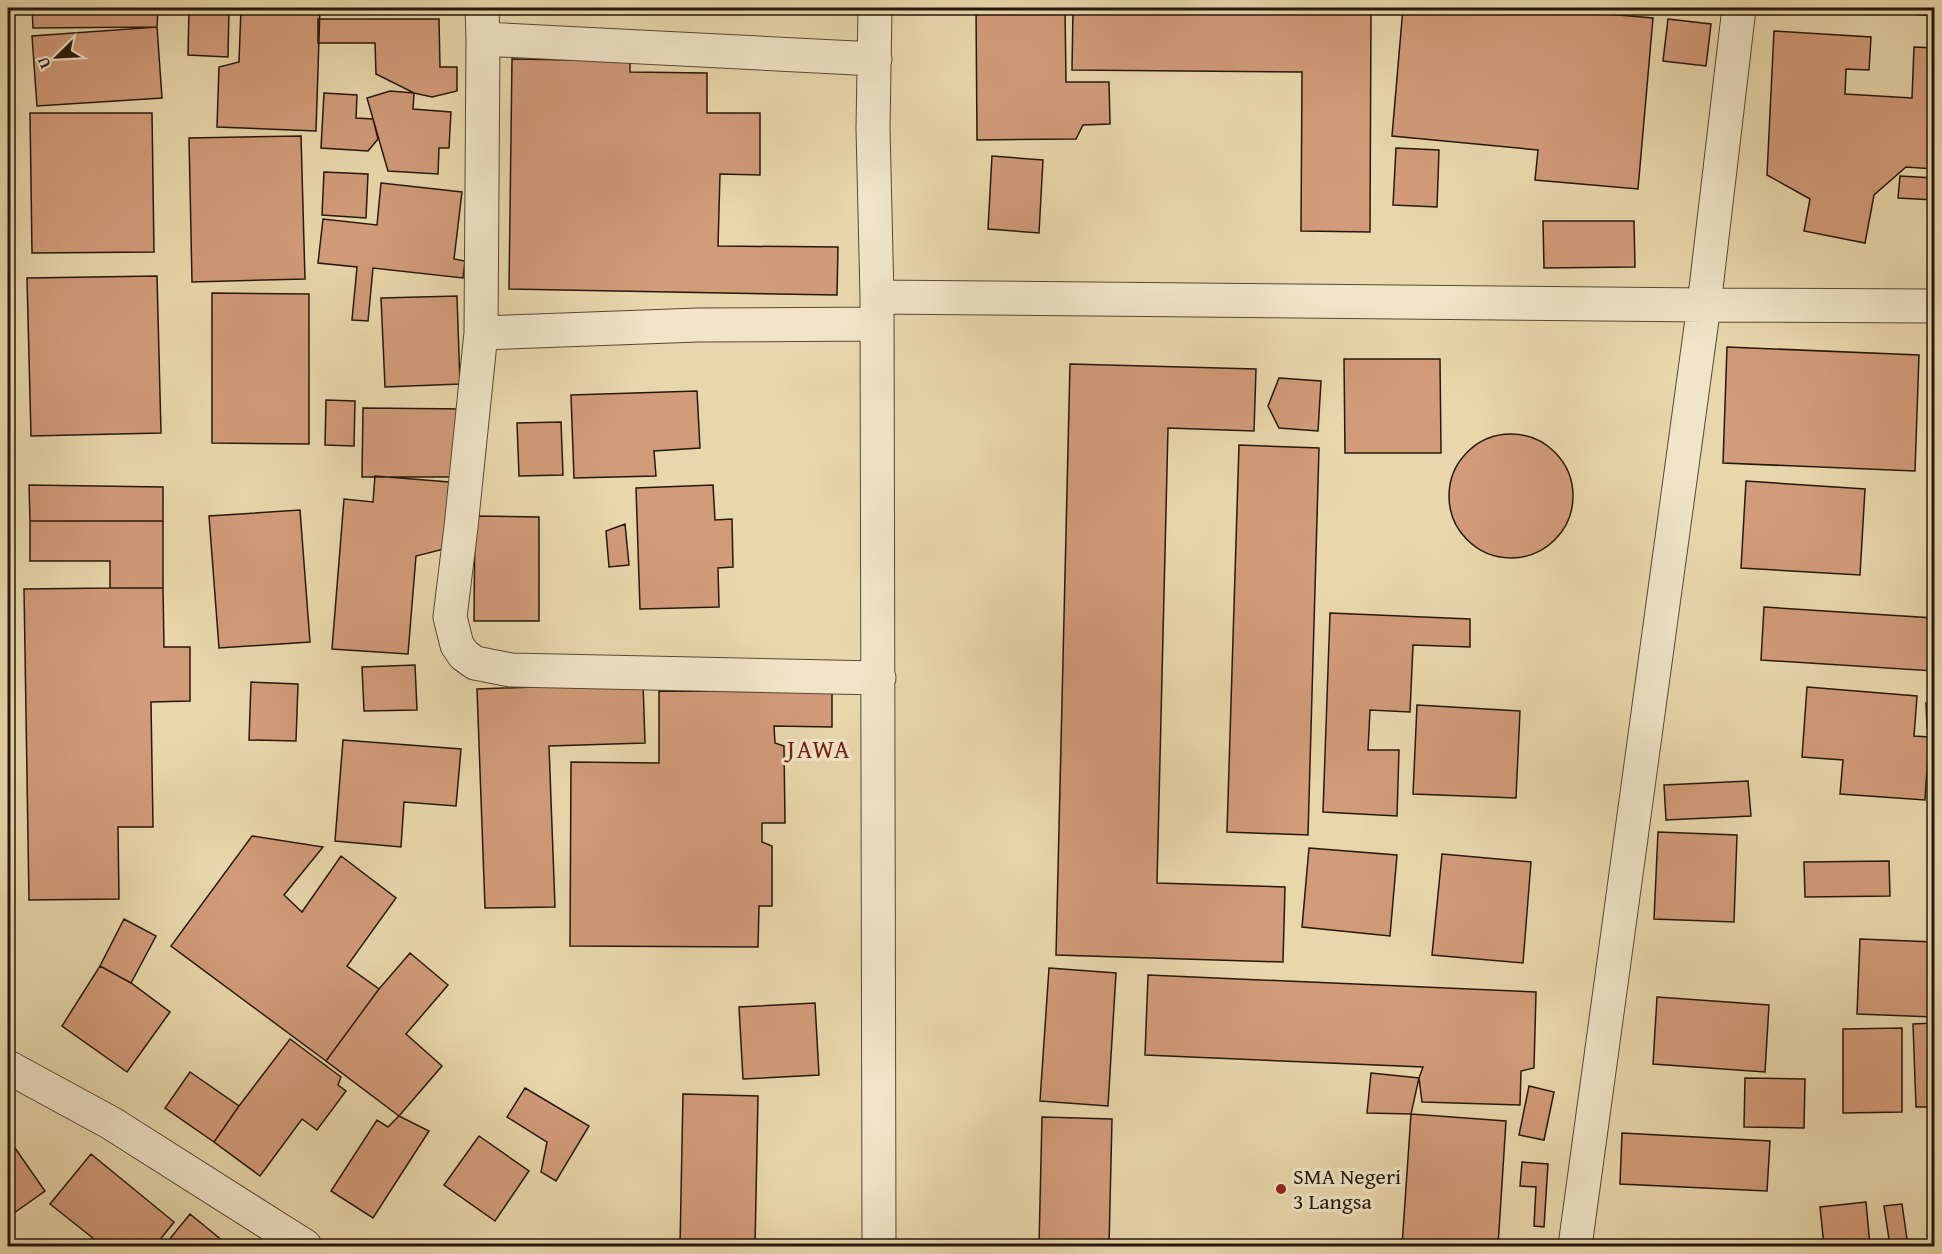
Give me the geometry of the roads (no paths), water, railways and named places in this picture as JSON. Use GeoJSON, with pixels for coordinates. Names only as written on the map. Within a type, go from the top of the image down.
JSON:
{"type":"FeatureCollection","features":[{"type":"Feature","properties":{"kind":"street"},"geometry":{"type":"LineString","coordinates":[[875,8],[873,128],[877,311],[879,678],[879,1246]]}},
{"type":"Feature","properties":{"kind":"street"},"geometry":{"type":"LineString","coordinates":[[1575,1246],[1704,305],[1739,8]]}},
{"type":"Feature","properties":{"kind":"street"},"geometry":{"type":"LineString","coordinates":[[875,59],[483,23],[481,333],[450,617],[457,645],[464,654],[475,663],[511,670],[879,678]]}},
{"type":"Feature","properties":{"kind":"street"},"geometry":{"type":"LineString","coordinates":[[481,333],[698,325],[877,311],[1704,305],[1935,306]]}},
{"type":"Feature","properties":{"kind":"street"},"geometry":{"type":"LineString","coordinates":[[8,1067],[111,1123],[305,1246]]}},
{"type":"Feature","properties":{"kind":"place","name":"SMA Negeri 3 Langsa"},"geometry":{"type":"Point","coordinates":[1281,1189]}},
{"type":"Feature","properties":{"kind":"district","name":"JAWA"},"geometry":{"type":"Point","coordinates":[819,748]}}]}
